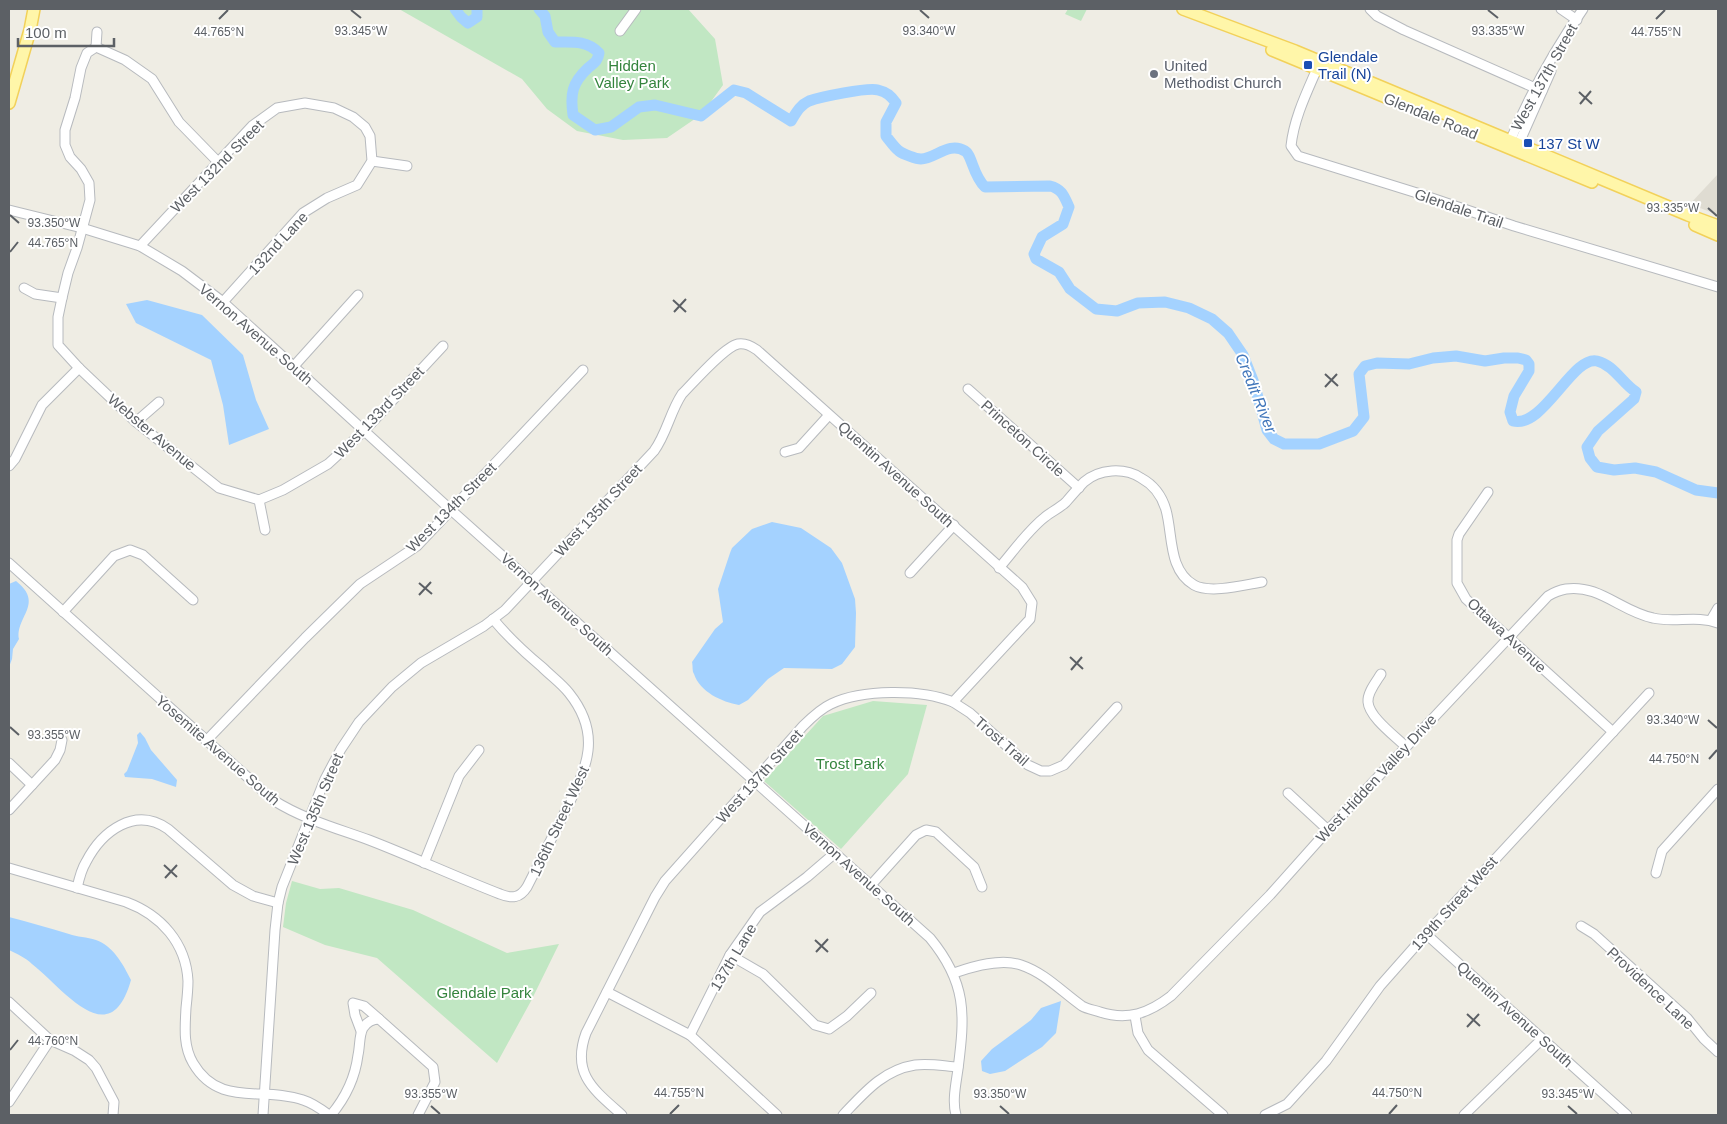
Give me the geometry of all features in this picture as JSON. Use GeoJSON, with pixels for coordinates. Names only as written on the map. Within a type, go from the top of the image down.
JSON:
{"type":"FeatureCollection","features":[{"type":"Feature","properties":{"kind":"main road"},"geometry":{"type":"LineString","coordinates":[[9,103],[30,30],[34,9]]}},
{"type":"Feature","properties":{"kind":"main road","name":"Glendale Road"},"geometry":{"type":"LineString","coordinates":[[1182,9],[1196,14],[1215,26],[1318,65],[1718,226]]}},
{"type":"Feature","properties":{"kind":"main road","name":"Glendale Road"},"geometry":{"type":"LineString","coordinates":[[1513,145],[1718,234]]}},
{"type":"Feature","properties":{"kind":"street"},"geometry":{"type":"LineString","coordinates":[[620,31],[636,9]]}},
{"type":"Feature","properties":{"kind":"street"},"geometry":{"type":"LineString","coordinates":[[1370,9],[1377,16],[1404,30],[1540,90]]}},
{"type":"Feature","properties":{"kind":"street"},"geometry":{"type":"LineString","coordinates":[[1561,9],[1576,20]]}},
{"type":"Feature","properties":{"kind":"street","name":"West 137th Street"},"geometry":{"type":"LineString","coordinates":[[1513,145],[1576,20],[1584,9]]}},
{"type":"Feature","properties":{"kind":"street"},"geometry":{"type":"LineString","coordinates":[[96,47],[97,32]]}},
{"type":"Feature","properties":{"kind":"street"},"geometry":{"type":"LineString","coordinates":[[96,47],[124,60],[152,79],[179,122],[218,162]]}},
{"type":"Feature","properties":{"kind":"street"},"geometry":{"type":"LineString","coordinates":[[24,288],[35,294],[62,298],[77,248],[90,200],[89,183],[81,169],[70,157],[65,145],[65,130],[75,98],[81,68],[87,53],[96,47]]}},
{"type":"Feature","properties":{"kind":"street","name":"Glendale Trail"},"geometry":{"type":"LineString","coordinates":[[1318,65],[1292,135],[1291,146],[1298,156],[1514,226],[1718,287]]}},
{"type":"Feature","properties":{"kind":"street","name":"West 132nd Street"},"geometry":{"type":"LineString","coordinates":[[140,246],[252,126],[277,108],[305,103],[334,108],[353,117],[365,127],[370,136],[372,161]]}},
{"type":"Feature","properties":{"kind":"street"},"geometry":{"type":"LineString","coordinates":[[372,161],[407,166]]}},
{"type":"Feature","properties":{"kind":"street","name":"132nd Lane"},"geometry":{"type":"LineString","coordinates":[[223,302],[303,213],[327,198],[357,185],[372,161]]}},
{"type":"Feature","properties":{"kind":"street","name":"Vernon Avenue South"},"geometry":{"type":"LineString","coordinates":[[9,210],[82,228],[140,246],[182,271],[223,302],[451,510],[532,580],[930,938],[944,955],[954,973],[962,1003],[962,1029],[954,1109],[956,1115]]}},
{"type":"Feature","properties":{"kind":"street"},"geometry":{"type":"LineString","coordinates":[[294,366],[358,295]]}},
{"type":"Feature","properties":{"kind":"street","name":"Webster Avenue"},"geometry":{"type":"LineString","coordinates":[[62,298],[58,317],[58,345],[79,368],[136,422],[219,488],[259,500]]}},
{"type":"Feature","properties":{"kind":"street","name":"Quentin Avenue South"},"geometry":{"type":"LineString","coordinates":[[742,344],[757,350],[954,525],[1022,587],[1032,603],[1030,619],[953,702]]}},
{"type":"Feature","properties":{"kind":"street","name":"West 135th Street"},"geometry":{"type":"LineString","coordinates":[[263,1115],[278,903],[282,887],[333,762],[369,710],[392,687],[421,663],[505,610],[654,451],[662,441],[682,394],[727,350],[742,344]]}},
{"type":"Feature","properties":{"kind":"street","name":"West 133rd Street"},"geometry":{"type":"LineString","coordinates":[[259,500],[283,490],[328,464],[365,430],[443,346]]}},
{"type":"Feature","properties":{"kind":"street"},"geometry":{"type":"LineString","coordinates":[[9,466],[15,459],[42,405],[79,368]]}},
{"type":"Feature","properties":{"kind":"street","name":"West 134th Street"},"geometry":{"type":"LineString","coordinates":[[206,741],[360,584],[417,546],[583,370]]}},
{"type":"Feature","properties":{"kind":"street","name":"Princeton Circle"},"geometry":{"type":"LineString","coordinates":[[968,389],[1079,488]]}},
{"type":"Feature","properties":{"kind":"street"},"geometry":{"type":"LineString","coordinates":[[136,422],[159,402]]}},
{"type":"Feature","properties":{"kind":"street"},"geometry":{"type":"LineString","coordinates":[[785,452],[799,448],[829,414]]}},
{"type":"Feature","properties":{"kind":"street"},"geometry":{"type":"LineString","coordinates":[[999,568],[1039,522],[1066,502],[1092,476],[1110,471],[1121,471],[1139,476],[1155,488],[1161,496],[1167,513],[1178,569],[1189,582],[1196,586],[1213,589],[1262,582]]}},
{"type":"Feature","properties":{"kind":"street","name":"Ottawa Avenue"},"geometry":{"type":"LineString","coordinates":[[1488,492],[1459,534],[1457,540],[1457,583],[1466,599],[1612,732]]}},
{"type":"Feature","properties":{"kind":"street"},"geometry":{"type":"LineString","coordinates":[[259,500],[265,530]]}},
{"type":"Feature","properties":{"kind":"street"},"geometry":{"type":"LineString","coordinates":[[910,573],[954,525]]}},
{"type":"Feature","properties":{"kind":"street"},"geometry":{"type":"LineString","coordinates":[[63,612],[114,556],[130,550],[143,555],[193,600]]}},
{"type":"Feature","properties":{"kind":"street","name":"Yosemite Avenue South"},"geometry":{"type":"LineString","coordinates":[[9,563],[273,800],[309,819],[369,840],[506,897],[518,896]]}},
{"type":"Feature","properties":{"kind":"street","name":"West Hidden Valley Drive"},"geometry":{"type":"LineString","coordinates":[[1135,1016],[1156,1008],[1171,996],[1270,895],[1405,746],[1548,596],[1565,589],[1588,589],[1611,599],[1631,611],[1652,618],[1714,622]]}},
{"type":"Feature","properties":{"kind":"street"},"geometry":{"type":"LineString","coordinates":[[1714,622],[1718,608]]}},
{"type":"Feature","properties":{"kind":"street","name":"136th Street West"},"geometry":{"type":"LineString","coordinates":[[493,619],[511,640],[568,692],[583,716],[589,741],[588,755],[582,776],[527,887],[518,896]]}},
{"type":"Feature","properties":{"kind":"street"},"geometry":{"type":"LineString","coordinates":[[1381,674],[1371,690],[1368,701],[1372,713],[1405,746]]}},
{"type":"Feature","properties":{"kind":"street","name":"West 137th Street"},"geometry":{"type":"LineString","coordinates":[[622,1115],[589,1083],[584,1074],[581,1050],[586,1032],[665,881],[803,726],[830,704],[851,697],[910,692],[926,694],[953,702]]}},
{"type":"Feature","properties":{"kind":"street","name":"139th Street West"},"geometry":{"type":"LineString","coordinates":[[1265,1115],[1286,1104],[1326,1061],[1380,986],[1649,693]]}},
{"type":"Feature","properties":{"kind":"street","name":"Trost Trail"},"geometry":{"type":"LineString","coordinates":[[953,702],[970,713],[1028,764],[1041,771],[1057,770],[1064,765],[1117,707]]}},
{"type":"Feature","properties":{"kind":"street"},"geometry":{"type":"LineString","coordinates":[[9,810],[55,760],[62,740]]}},
{"type":"Feature","properties":{"kind":"street"},"geometry":{"type":"LineString","coordinates":[[424,863],[459,776],[478,750]]}},
{"type":"Feature","properties":{"kind":"street"},"geometry":{"type":"LineString","coordinates":[[9,763],[32,785]]}},
{"type":"Feature","properties":{"kind":"street"},"geometry":{"type":"LineString","coordinates":[[1656,873],[1662,851],[1718,789]]}},
{"type":"Feature","properties":{"kind":"street"},"geometry":{"type":"LineString","coordinates":[[1288,792],[1328,830]]}},
{"type":"Feature","properties":{"kind":"street"},"geometry":{"type":"LineString","coordinates":[[77,888],[86,862],[114,829],[131,821],[151,820],[160,823],[168,829],[233,885],[253,896],[278,903]]}},
{"type":"Feature","properties":{"kind":"street"},"geometry":{"type":"LineString","coordinates":[[871,885],[916,835],[926,830],[936,832],[974,867],[982,887]]}},
{"type":"Feature","properties":{"kind":"street","name":"137th Lane"},"geometry":{"type":"LineString","coordinates":[[690,1035],[730,955],[760,912],[836,853]]}},
{"type":"Feature","properties":{"kind":"street"},"geometry":{"type":"LineString","coordinates":[[9,868],[136,906],[156,918],[166,927],[178,946],[186,968],[188,981],[186,1044],[192,1063],[206,1080],[224,1090],[303,1100],[330,1115],[344,1100],[353,1081],[358,1057],[361,1031],[353,1003],[364,1006],[434,1067],[435,1082],[418,1115]]}},
{"type":"Feature","properties":{"kind":"street","name":"Providence Lane"},"geometry":{"type":"LineString","coordinates":[[1581,926],[1594,934],[1687,1018],[1704,1039],[1718,1052]]}},
{"type":"Feature","properties":{"kind":"street","name":"Quentin Avenue South"},"geometry":{"type":"LineString","coordinates":[[1426,934],[1626,1115]]}},
{"type":"Feature","properties":{"kind":"street"},"geometry":{"type":"LineString","coordinates":[[730,955],[763,974],[815,1025],[829,1029],[847,1016],[871,993]]}},
{"type":"Feature","properties":{"kind":"street"},"geometry":{"type":"LineString","coordinates":[[954,973],[988,963],[1020,964],[1039,972],[1084,1007],[1110,1016],[1135,1016],[1138,1032],[1148,1050],[1222,1115]]}},
{"type":"Feature","properties":{"kind":"street"},"geometry":{"type":"LineString","coordinates":[[607,992],[690,1035],[777,1115]]}},
{"type":"Feature","properties":{"kind":"street"},"geometry":{"type":"LineString","coordinates":[[9,1002],[50,1040],[75,1051],[89,1060],[96,1068],[114,1102],[112,1115]]}},
{"type":"Feature","properties":{"kind":"street"},"geometry":{"type":"LineString","coordinates":[[361,1031],[368,1022],[380,1019]]}},
{"type":"Feature","properties":{"kind":"street"},"geometry":{"type":"LineString","coordinates":[[1464,1115],[1542,1039]]}},
{"type":"Feature","properties":{"kind":"street"},"geometry":{"type":"LineString","coordinates":[[9,1102],[50,1040]]}},
{"type":"Feature","properties":{"kind":"street"},"geometry":{"type":"LineString","coordinates":[[843,1115],[872,1084],[896,1070],[925,1064],[958,1067]]}},
{"type":"Feature","properties":{"kind":"shaded area"},"geometry":{"type":"Polygon","coordinates":[[[1718,174],[1718,215],[1690,204],[1718,174]]]}},
{"type":"Feature","properties":{"kind":"green space","name":"Hidden Valley Park"},"geometry":{"type":"Polygon","coordinates":[[[399,9],[688,9],[715,39],[723,85],[702,114],[667,138],[623,140],[577,131],[547,109],[522,79],[399,9]]]}},
{"type":"Feature","properties":{"kind":"green space"},"geometry":{"type":"Polygon","coordinates":[[[1068,9],[1087,9],[1081,21],[1065,14],[1068,9]]]}},
{"type":"Feature","properties":{"kind":"green space","name":"Trost Park"},"geometry":{"type":"Polygon","coordinates":[[[873,701],[927,705],[908,774],[841,849],[764,781],[823,716],[873,701]]]}},
{"type":"Feature","properties":{"kind":"green space","name":"Glendale Park"},"geometry":{"type":"Polygon","coordinates":[[[292,881],[320,889],[339,888],[413,910],[507,953],[559,944],[531,1001],[497,1063],[377,958],[325,945],[283,927],[286,903],[292,881]]]}},
{"type":"Feature","properties":{"kind":"water"},"geometry":{"type":"Polygon","coordinates":[[[147,300],[202,315],[243,355],[256,400],[269,429],[229,445],[223,405],[211,360],[136,323],[126,304],[147,300]]]}},
{"type":"Feature","properties":{"kind":"water"},"geometry":{"type":"Polygon","coordinates":[[[772,522],[801,528],[831,548],[842,563],[855,599],[855,647],[842,664],[832,669],[784,668],[768,679],[748,700],[739,705],[719,699],[706,691],[697,680],[692,662],[715,629],[723,622],[718,589],[732,548],[752,529],[772,522]]]}},
{"type":"Feature","properties":{"kind":"water"},"geometry":{"type":"Polygon","coordinates":[[[16,581],[24,589],[29,604],[19,631],[19,639],[13,649],[9,667],[9,584],[16,581]]]}},
{"type":"Feature","properties":{"kind":"water"},"geometry":{"type":"Polygon","coordinates":[[[140,732],[151,750],[177,780],[176,787],[152,779],[125,777],[124,774],[138,743],[137,735],[140,732]]]}},
{"type":"Feature","properties":{"kind":"water"},"geometry":{"type":"Polygon","coordinates":[[[9,917],[96,940],[108,947],[121,962],[131,980],[122,1002],[111,1013],[99,1014],[85,1009],[71,999],[30,962],[9,950],[9,917]]]}},
{"type":"Feature","properties":{"kind":"water"},"geometry":{"type":"Polygon","coordinates":[[[1061,1001],[1056,1033],[1042,1047],[1005,1071],[990,1074],[982,1071],[981,1061],[992,1049],[1031,1020],[1041,1008],[1061,1001]]]}},
{"type":"Feature","properties":{"kind":"waterway","name":"Credit River"},"geometry":{"type":"LineString","coordinates":[[455,9],[468,23],[477,17],[477,9]]}},
{"type":"Feature","properties":{"kind":"waterway","name":"Credit River"},"geometry":{"type":"LineString","coordinates":[[539,9],[545,16],[548,32],[555,42],[584,44],[599,53],[597,60],[578,79],[572,95],[573,115],[595,130],[611,127],[639,107],[655,105],[701,116],[734,90],[746,93],[791,121],[801,107],[809,101],[873,89],[889,95],[896,103],[886,122],[886,136],[895,148],[901,152],[921,159],[948,149],[959,148],[967,153],[978,177],[985,187],[1050,186],[1057,189],[1064,196],[1069,207],[1063,224],[1042,237],[1034,254],[1036,259],[1059,272],[1070,289],[1096,309],[1117,311],[1138,303],[1165,302],[1189,308],[1212,319],[1228,333],[1243,355],[1254,383],[1267,430],[1274,439],[1284,444],[1319,444],[1353,431],[1364,417],[1359,374],[1365,366],[1377,363],[1409,364],[1433,358],[1456,356],[1485,361],[1504,358],[1526,360],[1529,364],[1529,371],[1514,396],[1510,412],[1513,421],[1524,420],[1535,414],[1578,369],[1588,362],[1597,361],[1608,366],[1636,392],[1634,399],[1598,431],[1587,447],[1590,458],[1597,467],[1614,470],[1635,468],[1656,472],[1696,490],[1718,493]]}},
{"type":"Feature","properties":{"kind":"place","name":"Glendale Trail (N)"},"geometry":{"type":"Point","coordinates":[1308,65]}},
{"type":"Feature","properties":{"kind":"place","name":"United Methodist Church"},"geometry":{"type":"Point","coordinates":[1154,74]}},
{"type":"Feature","properties":{"kind":"place","name":"137 St W"},"geometry":{"type":"Point","coordinates":[1528,143]}}]}
